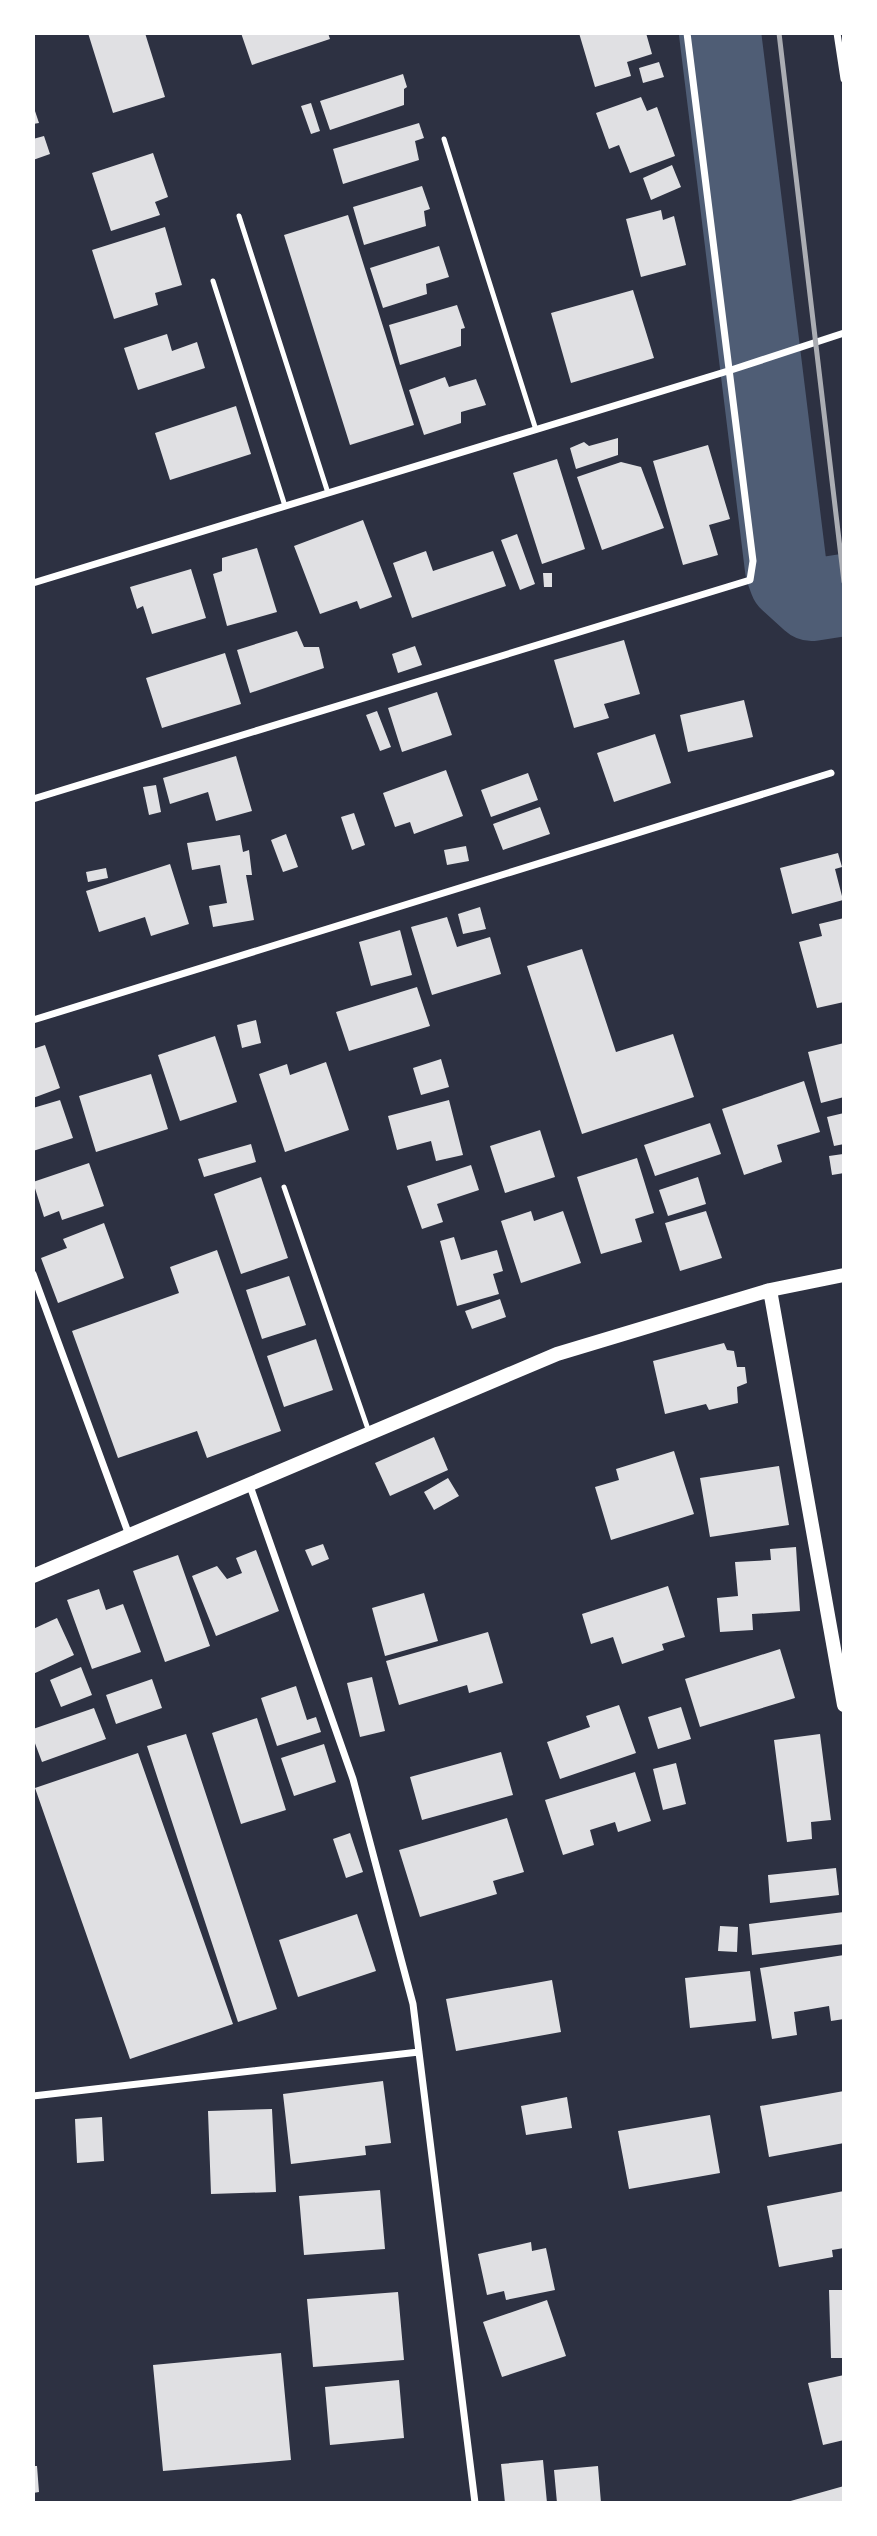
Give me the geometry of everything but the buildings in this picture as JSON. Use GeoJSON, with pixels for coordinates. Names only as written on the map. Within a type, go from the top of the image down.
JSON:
{"type":"FeatureCollection","features":[{"type":"Feature","properties":{"kind":"main road"},"geometry":{"type":"LineString","coordinates":[[33,1576],[557,1354],[771,1290],[844,1275]]}},
{"type":"Feature","properties":{"kind":"main road"},"geometry":{"type":"LineString","coordinates":[[771,1290],[844,1705]]}},
{"type":"Feature","properties":{"kind":"street"},"geometry":{"type":"LineString","coordinates":[[33,799],[750,580],[753,561],[687,33]]}},
{"type":"Feature","properties":{"kind":"street"},"geometry":{"type":"LineString","coordinates":[[837,33],[844,79]]}},
{"type":"Feature","properties":{"kind":"street"},"geometry":{"type":"LineString","coordinates":[[33,583],[729,371],[844,333]]}},
{"type":"Feature","properties":{"kind":"street"},"geometry":{"type":"LineString","coordinates":[[33,1020],[831,773]]}},
{"type":"Feature","properties":{"kind":"street"},"geometry":{"type":"LineString","coordinates":[[33,1274],[130,1535]]}},
{"type":"Feature","properties":{"kind":"street"},"geometry":{"type":"LineString","coordinates":[[250,1486],[353,1779],[413,2004],[475,2503]]}},
{"type":"Feature","properties":{"kind":"street"},"geometry":{"type":"LineString","coordinates":[[33,2096],[419,2052]]}},
{"type":"Feature","properties":{"kind":"lane"},"geometry":{"type":"LineString","coordinates":[[444,139],[536,430]]}},
{"type":"Feature","properties":{"kind":"lane"},"geometry":{"type":"LineString","coordinates":[[239,216],[328,493]]}},
{"type":"Feature","properties":{"kind":"lane"},"geometry":{"type":"LineString","coordinates":[[213,281],[285,506]]}},
{"type":"Feature","properties":{"kind":"lane"},"geometry":{"type":"LineString","coordinates":[[284,1187],[370,1434]]}},
{"type":"Feature","properties":{"kind":"waterway"},"geometry":{"type":"LineString","coordinates":[[720,33],[786,569],[790,580],[812,600],[844,595]]}},
{"type":"Feature","properties":{"kind":"railway"},"geometry":{"type":"LineString","coordinates":[[779,33],[844,582]]}}]}
